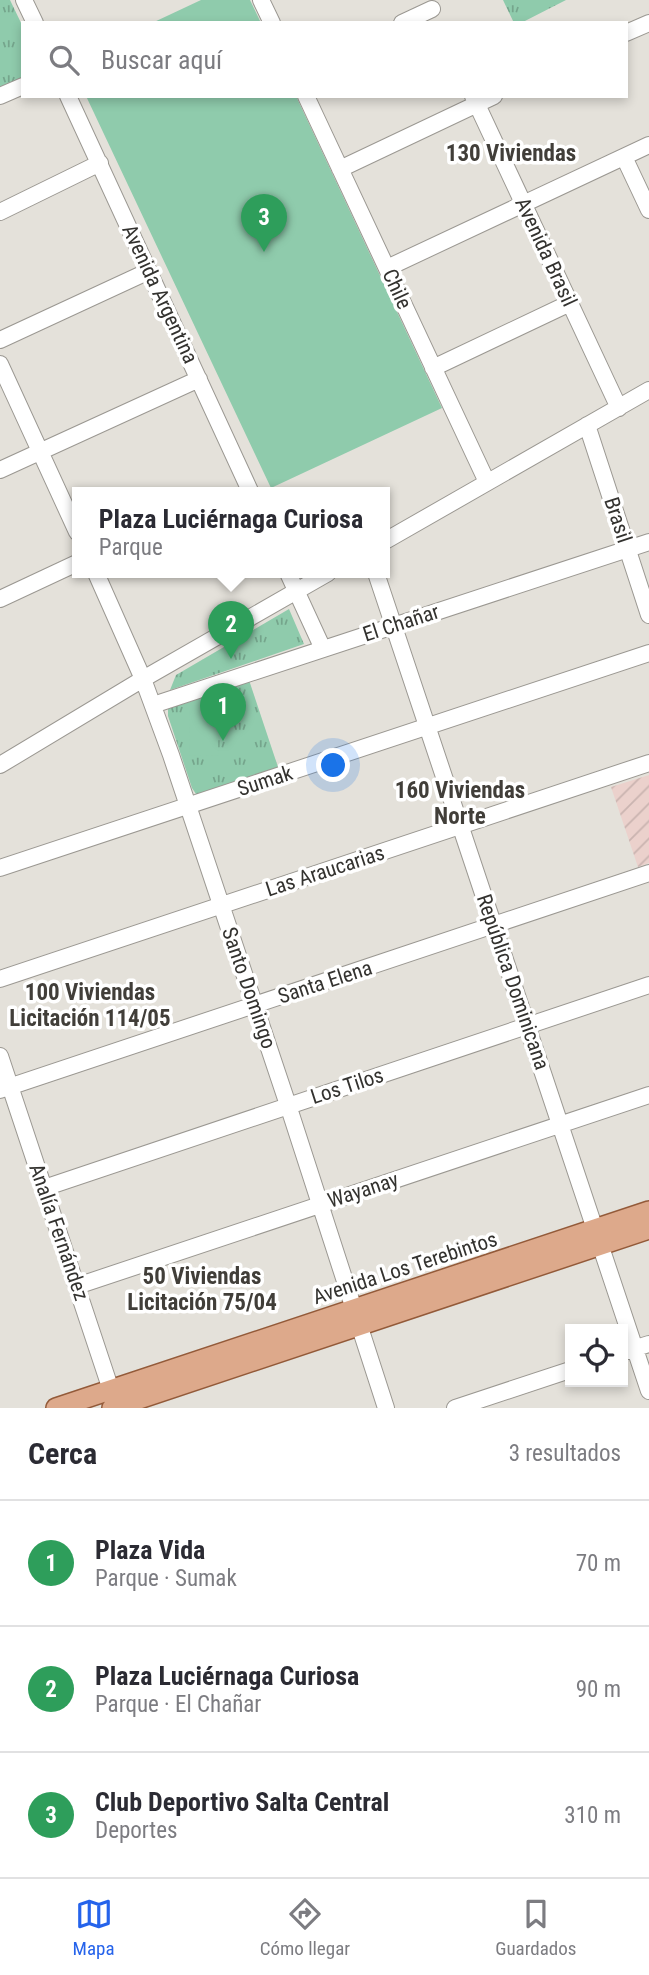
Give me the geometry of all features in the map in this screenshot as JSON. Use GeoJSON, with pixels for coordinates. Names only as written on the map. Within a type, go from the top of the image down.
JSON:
{"type":"FeatureCollection","features":[{"type":"Feature","properties":{"kind":"main road","name":"Avenida Los Terebintos"},"geometry":{"type":"LineString","coordinates":[[56,1408],[114,1403],[357,1317],[598,1237],[649,1211]]}},
{"type":"Feature","properties":{"kind":"main road","name":"Avenida Los Terebintos"},"geometry":{"type":"LineString","coordinates":[[598,1237],[649,1229]]}},
{"type":"Feature","properties":{"kind":"street"},"geometry":{"type":"LineString","coordinates":[[24,0],[34,21]]}},
{"type":"Feature","properties":{"kind":"street"},"geometry":{"type":"LineString","coordinates":[[261,0],[271,21]]}},
{"type":"Feature","properties":{"kind":"street"},"geometry":{"type":"LineString","coordinates":[[407,21],[433,11]]}},
{"type":"Feature","properties":{"kind":"street"},"geometry":{"type":"LineString","coordinates":[[628,32],[649,23]]}},
{"type":"Feature","properties":{"kind":"street"},"geometry":{"type":"LineString","coordinates":[[0,96],[21,87]]}},
{"type":"Feature","properties":{"kind":"street","name":"Avenida Argentina"},"geometry":{"type":"LineString","coordinates":[[69,98],[199,379],[242,487]]}},
{"type":"Feature","properties":{"kind":"street","name":"Chile"},"geometry":{"type":"LineString","coordinates":[[307,98],[487,482]]}},
{"type":"Feature","properties":{"kind":"street"},"geometry":{"type":"LineString","coordinates":[[340,169],[475,100]]}},
{"type":"Feature","properties":{"kind":"street","name":"Avenida Brasil"},"geometry":{"type":"LineString","coordinates":[[475,100],[619,408]]}},
{"type":"Feature","properties":{"kind":"street"},"geometry":{"type":"LineString","coordinates":[[387,268],[649,145]]}},
{"type":"Feature","properties":{"kind":"street"},"geometry":{"type":"LineString","coordinates":[[624,157],[649,210]]}},
{"type":"Feature","properties":{"kind":"street"},"geometry":{"type":"LineString","coordinates":[[0,212],[100,163]]}},
{"type":"Feature","properties":{"kind":"street"},"geometry":{"type":"LineString","coordinates":[[0,340],[149,271]]}},
{"type":"Feature","properties":{"kind":"street"},"geometry":{"type":"LineString","coordinates":[[433,368],[570,303]]}},
{"type":"Feature","properties":{"kind":"street"},"geometry":{"type":"LineString","coordinates":[[0,364],[72,521]]}},
{"type":"Feature","properties":{"kind":"street"},"geometry":{"type":"LineString","coordinates":[[0,470],[199,379]]}},
{"type":"Feature","properties":{"kind":"street"},"geometry":{"type":"LineString","coordinates":[[390,538],[649,390]]}},
{"type":"Feature","properties":{"kind":"street","name":"Brasil"},"geometry":{"type":"LineString","coordinates":[[587,425],[649,615]]}},
{"type":"Feature","properties":{"kind":"street","name":"El Chañar"},"geometry":{"type":"LineString","coordinates":[[153,705],[649,542]]}},
{"type":"Feature","properties":{"kind":"street"},"geometry":{"type":"LineString","coordinates":[[0,599],[72,565]]}},
{"type":"Feature","properties":{"kind":"street","name":"Santo Domingo"},"geometry":{"type":"LineString","coordinates":[[98,578],[143,679],[189,806],[386,1408]]}},
{"type":"Feature","properties":{"kind":"street"},"geometry":{"type":"LineString","coordinates":[[290,578],[323,649]]}},
{"type":"Feature","properties":{"kind":"street"},"geometry":{"type":"LineString","coordinates":[[0,765],[319,578]]}},
{"type":"Feature","properties":{"kind":"street","name":"República Dominicana"},"geometry":{"type":"LineString","coordinates":[[378,578],[649,1391]]}},
{"type":"Feature","properties":{"kind":"street","name":"Sumak"},"geometry":{"type":"LineString","coordinates":[[0,869],[649,653]]}},
{"type":"Feature","properties":{"kind":"street","name":"Las Araucarias"},"geometry":{"type":"LineString","coordinates":[[0,979],[649,763]]}},
{"type":"Feature","properties":{"kind":"street","name":"Santa Elena"},"geometry":{"type":"LineString","coordinates":[[5,1088],[649,873]]}},
{"type":"Feature","properties":{"kind":"street","name":"Los Tilos"},"geometry":{"type":"LineString","coordinates":[[44,1188],[649,985]]}},
{"type":"Feature","properties":{"kind":"street","name":"Analía Fernández"},"geometry":{"type":"LineString","coordinates":[[0,1056],[5,1088],[44,1188],[114,1403]]}},
{"type":"Feature","properties":{"kind":"street","name":"Wayanay"},"geometry":{"type":"LineString","coordinates":[[77,1286],[649,1095]]}},
{"type":"Feature","properties":{"kind":"street"},"geometry":{"type":"LineString","coordinates":[[455,1408],[565,1372]]}},
{"type":"Feature","properties":{"kind":"shaded area"},"geometry":{"type":"Polygon","coordinates":[[[649,775],[649,863],[638,867],[611,787],[649,775]]]}},
{"type":"Feature","properties":{"kind":"green space"},"geometry":{"type":"Polygon","coordinates":[[[0,0],[10,0],[21,23],[21,79],[0,87],[0,0]]]}},
{"type":"Feature","properties":{"kind":"green space"},"geometry":{"type":"Polygon","coordinates":[[[201,0],[250,0],[260,21],[156,21],[201,0]]]}},
{"type":"Feature","properties":{"kind":"green space"},"geometry":{"type":"Polygon","coordinates":[[[503,0],[566,0],[525,21],[513,21],[503,0]]]}},
{"type":"Feature","properties":{"kind":"green space"},"geometry":{"type":"Polygon","coordinates":[[[87,98],[297,98],[442,408],[271,487],[87,98]]]}},
{"type":"Feature","properties":{"kind":"green space"},"geometry":{"type":"Polygon","coordinates":[[[289,609],[304,644],[170,690],[176,675],[289,609]]]}},
{"type":"Feature","properties":{"kind":"green space"},"geometry":{"type":"Polygon","coordinates":[[[249,680],[279,770],[203,795],[196,794],[168,716],[168,709],[249,680]]]}},
{"type":"Feature","properties":{"kind":"green space"},"geometry":{"type":"Polygon","coordinates":[[[190,705],[219,705],[218,756],[189,755],[190,705]]]}},
{"type":"Feature","properties":{"kind":"place","name":"Club Deportivo Salta Central"},"geometry":{"type":"Point","coordinates":[264,252]}},
{"type":"Feature","properties":{"kind":"place","name":"Plaza Luciérnaga Curiosa"},"geometry":{"type":"Point","coordinates":[231,659]}},
{"type":"Feature","properties":{"kind":"place","name":"Plaza Vida"},"geometry":{"type":"Point","coordinates":[223,741]}},
{"type":"Feature","properties":{"kind":"district","name":"130 Viviendas"},"geometry":{"type":"Point","coordinates":[511,153]}},
{"type":"Feature","properties":{"kind":"district","name":"160 Viviendas Norte"},"geometry":{"type":"Point","coordinates":[460,803]}},
{"type":"Feature","properties":{"kind":"district","name":"100 Viviendas Licitación 114/05"},"geometry":{"type":"Point","coordinates":[90,1005]}},
{"type":"Feature","properties":{"kind":"district","name":"50 Viviendas Licitación 75/04"},"geometry":{"type":"Point","coordinates":[202,1289]}}]}
